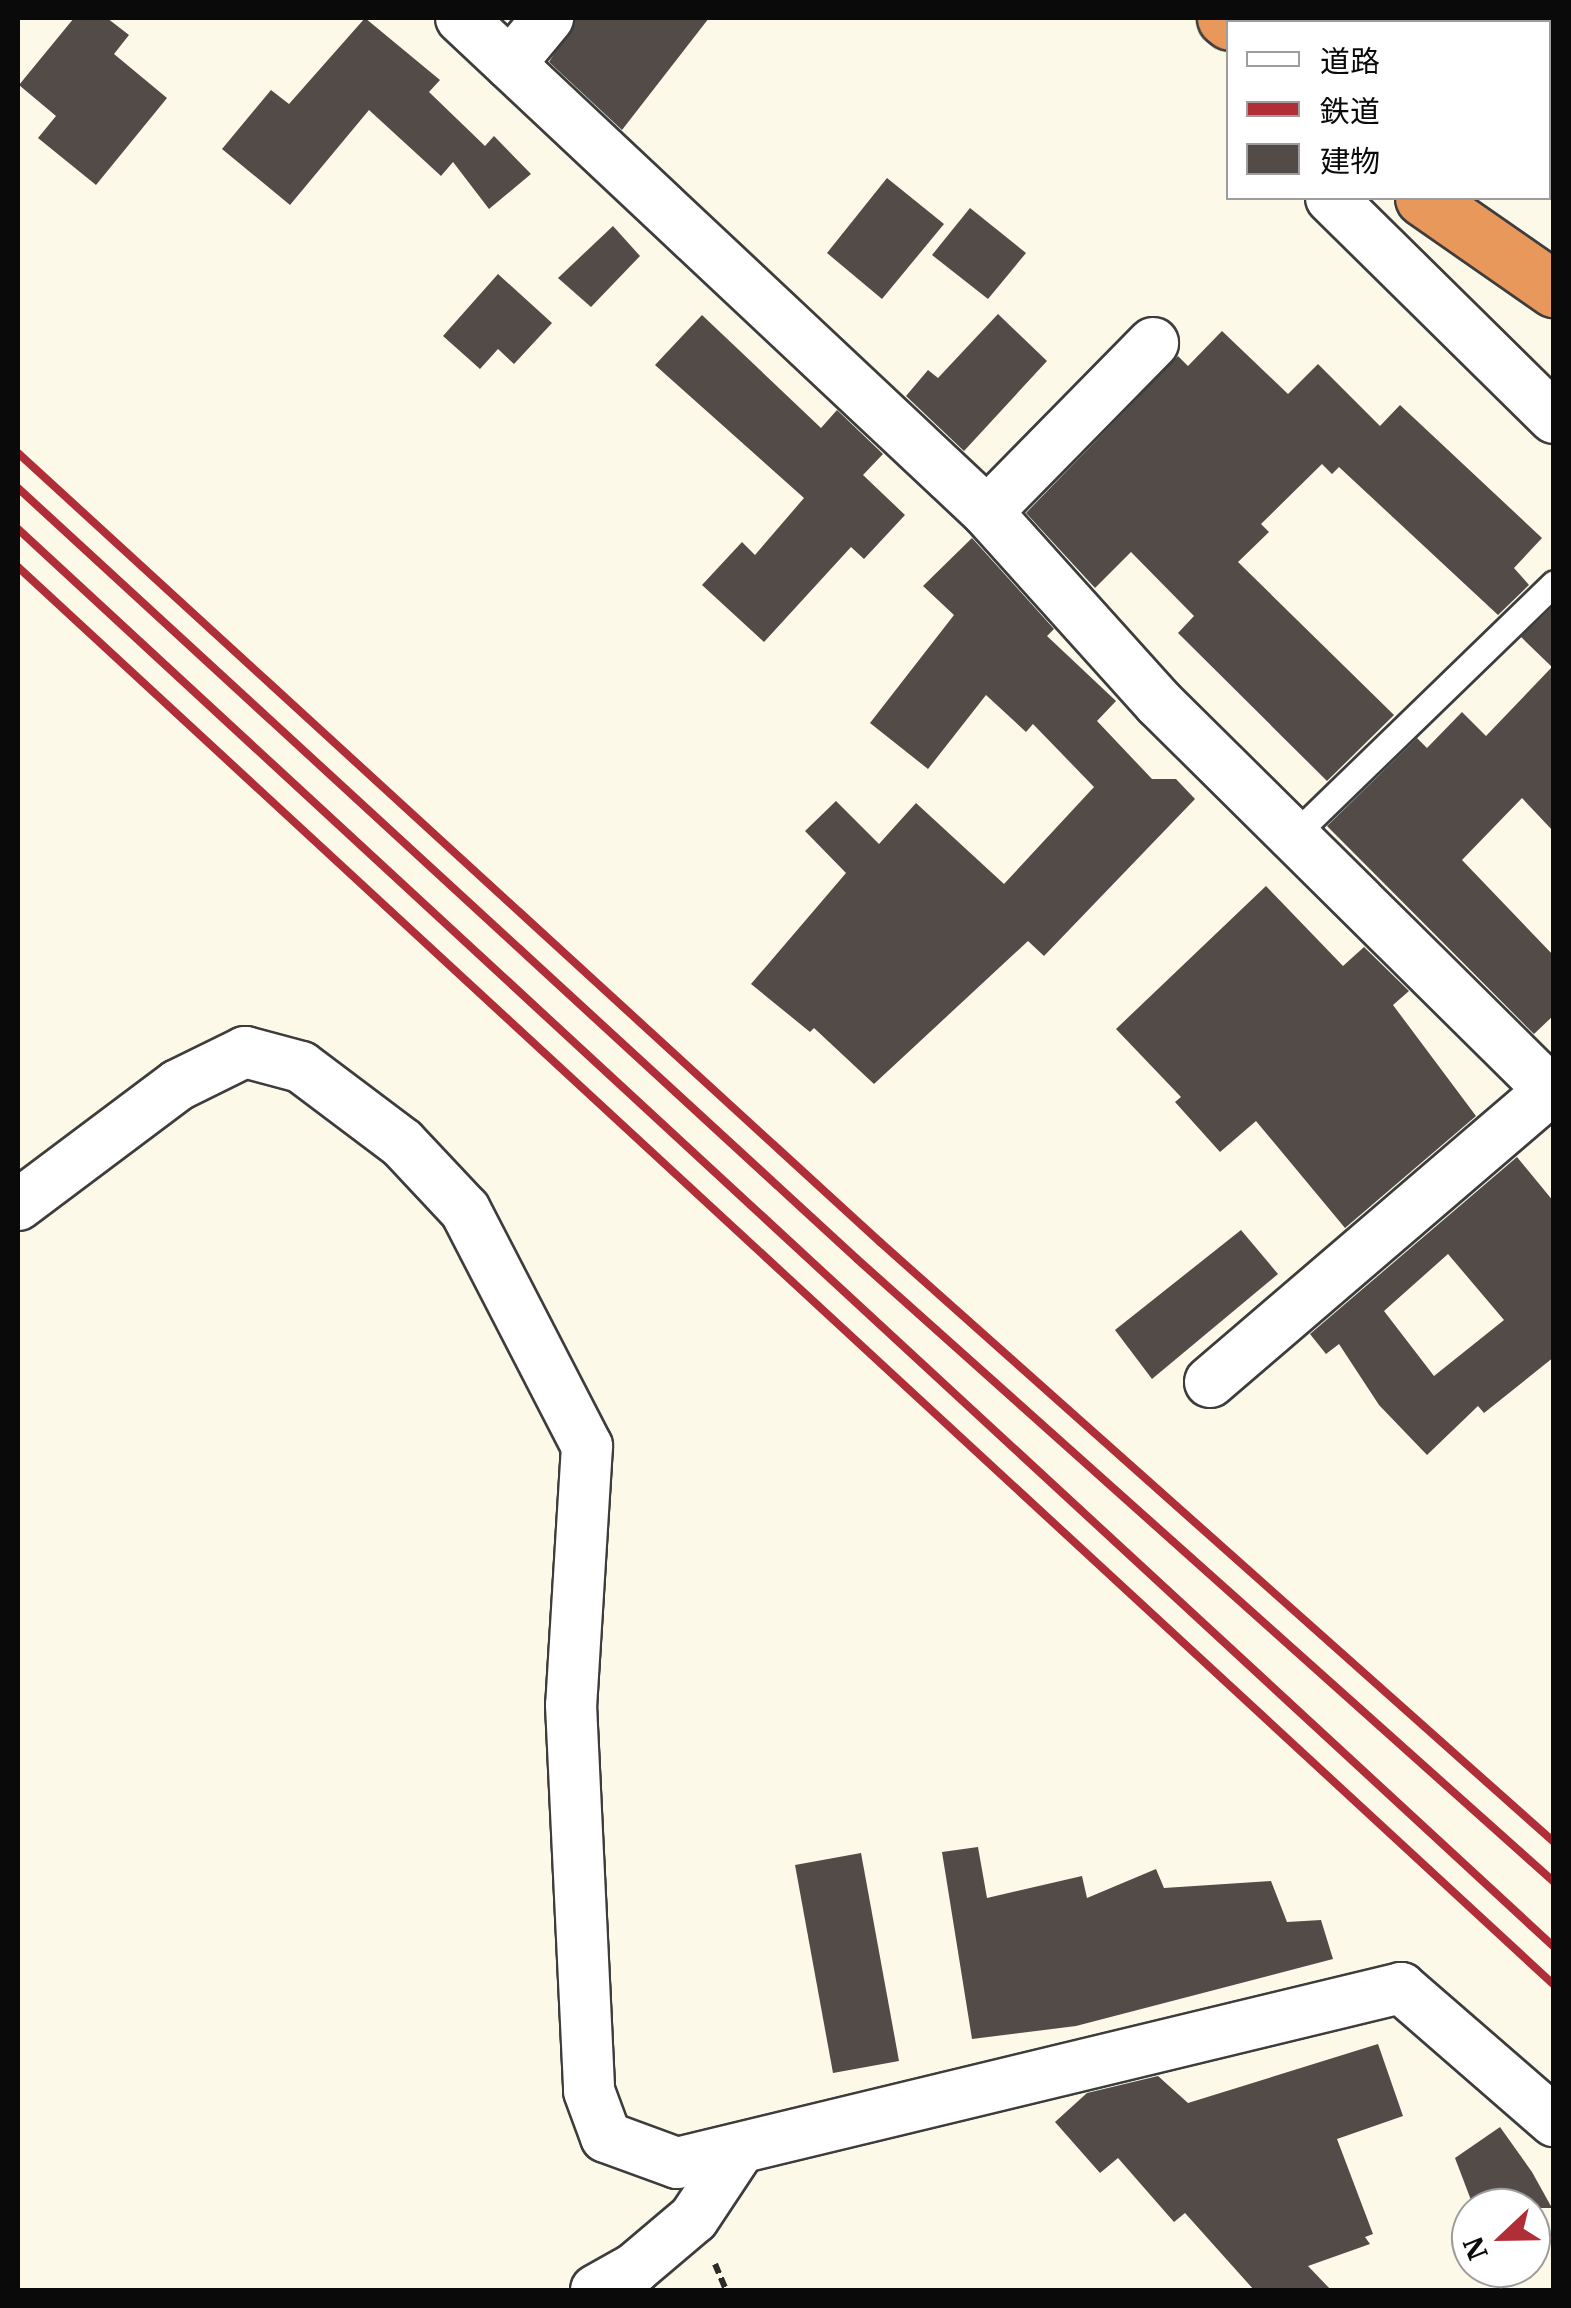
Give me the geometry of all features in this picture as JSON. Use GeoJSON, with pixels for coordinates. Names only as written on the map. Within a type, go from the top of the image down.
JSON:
{"type":"FeatureCollection","features":[{"type":"Feature","properties":{"kind":"highway"},"geometry":{"type":"LineString","coordinates":[[1426,200],[1554,289]]}},
{"type":"Feature","properties":{"kind":"street"},"geometry":{"type":"LineString","coordinates":[[461,18],[987,512],[1159,703],[1552,1091],[1210,1382]]}},
{"type":"Feature","properties":{"kind":"street"},"geometry":{"type":"LineString","coordinates":[[510,64],[548,18]]}},
{"type":"Feature","properties":{"kind":"street"},"geometry":{"type":"LineString","coordinates":[[1333,200],[1554,418]]}},
{"type":"Feature","properties":{"kind":"street"},"geometry":{"type":"LineString","coordinates":[[987,512],[1154,343]]}},
{"type":"Feature","properties":{"kind":"street"},"geometry":{"type":"LineString","coordinates":[[18,1205],[178,1086],[245,1052],[301,1066],[402,1142],[464,1210],[587,1446],[571,1705],[589,2091],[606,2136],[677,2163],[1401,1988],[1554,2121]]}},
{"type":"Feature","properties":{"kind":"street"},"geometry":{"type":"LineString","coordinates":[[596,2290],[635,2268],[694,2218],[740,2150]]}},
{"type":"Feature","properties":{"kind":"lane"},"geometry":{"type":"LineString","coordinates":[[1293,836],[1554,582]]}},
{"type":"Feature","properties":{"kind":"building"},"geometry":{"type":"Polygon","coordinates":[[[74,18],[107,18],[129,35],[114,54],[167,98],[96,185],[38,138],[56,116],[19,85],[74,18]]]}},
{"type":"Feature","properties":{"kind":"building"},"geometry":{"type":"Polygon","coordinates":[[[365,18],[440,80],[429,92],[485,146],[494,136],[531,174],[489,209],[453,162],[441,176],[369,110],[290,205],[222,149],[271,90],[289,104],[365,18]]]}},
{"type":"Feature","properties":{"kind":"building"},"geometry":{"type":"Polygon","coordinates":[[[576,18],[709,18],[622,130],[549,62],[576,18]]]}},
{"type":"Feature","properties":{"kind":"building"},"geometry":{"type":"Polygon","coordinates":[[[887,178],[944,224],[882,299],[827,253],[887,178]]]}},
{"type":"Feature","properties":{"kind":"building"},"geometry":{"type":"Polygon","coordinates":[[[970,208],[1026,253],[988,299],[932,255],[970,208]]]}},
{"type":"Feature","properties":{"kind":"building"},"geometry":{"type":"Polygon","coordinates":[[[613,226],[640,256],[591,307],[558,278],[613,226]]]}},
{"type":"Feature","properties":{"kind":"building"},"geometry":{"type":"Polygon","coordinates":[[[498,274],[552,323],[514,364],[498,349],[480,369],[443,336],[498,274]]]}},
{"type":"Feature","properties":{"kind":"building"},"geometry":{"type":"Polygon","coordinates":[[[998,314],[1047,361],[964,451],[906,396],[928,370],[938,378],[998,314]]]}},
{"type":"Feature","properties":{"kind":"building"},"geometry":{"type":"Polygon","coordinates":[[[702,315],[821,428],[837,410],[883,454],[863,475],[905,515],[864,559],[851,547],[764,642],[702,585],[742,542],[755,555],[804,498],[655,365],[702,315]]]}},
{"type":"Feature","properties":{"kind":"building"},"geometry":{"type":"Polygon","coordinates":[[[1222,331],[1288,394],[1318,364],[1380,426],[1400,405],[1542,538],[1514,568],[1529,585],[1498,615],[1339,467],[1332,474],[1322,464],[1261,524],[1269,532],[1238,562],[1394,715],[1327,781],[1178,633],[1194,616],[1131,552],[1095,588],[1026,513],[1178,356],[1188,366],[1222,331]]]}},
{"type":"Feature","properties":{"kind":"building"},"geometry":{"type":"Polygon","coordinates":[[[972,538],[1054,629],[1047,636],[1116,701],[1097,721],[1152,779],[1176,779],[1195,799],[1044,956],[1028,941],[874,1084],[814,1028],[810,1032],[751,984],[846,873],[805,831],[836,801],[879,844],[916,803],[1004,884],[1094,787],[1033,724],[1026,732],[986,695],[928,769],[870,723],[954,615],[923,586],[972,538]]]}},
{"type":"Feature","properties":{"kind":"building"},"geometry":{"type":"Polygon","coordinates":[[[1551,608],[1554,611],[1554,832],[1522,798],[1462,860],[1554,956],[1554,1015],[1534,1034],[1327,826],[1417,738],[1427,748],[1462,712],[1486,736],[1552,667],[1521,637],[1551,608]]]}},
{"type":"Feature","properties":{"kind":"building"},"geometry":{"type":"Polygon","coordinates":[[[1266,886],[1343,966],[1364,947],[1409,991],[1393,1005],[1476,1116],[1345,1228],[1256,1121],[1220,1152],[1175,1102],[1181,1097],[1116,1029],[1266,886]]]}},
{"type":"Feature","properties":{"kind":"building"},"geometry":{"type":"Polygon","coordinates":[[[1517,1157],[1554,1202],[1554,1357],[1484,1413],[1478,1406],[1427,1455],[1379,1405],[1339,1344],[1326,1354],[1310,1334],[1517,1157]],[[1448,1254],[1384,1311],[1434,1376],[1504,1320],[1448,1254]]]}},
{"type":"Feature","properties":{"kind":"building"},"geometry":{"type":"Polygon","coordinates":[[[1241,1230],[1278,1274],[1152,1379],[1115,1330],[1241,1230]]]}},
{"type":"Feature","properties":{"kind":"building"},"geometry":{"type":"Polygon","coordinates":[[[978,1847],[987,1898],[1082,1876],[1087,1898],[1156,1869],[1164,1888],[1271,1881],[1287,1922],[1321,1920],[1333,1959],[1076,2026],[972,2039],[942,1852],[978,1847]]]}},
{"type":"Feature","properties":{"kind":"building"},"geometry":{"type":"Polygon","coordinates":[[[861,1853],[899,2061],[833,2073],[795,1865],[861,1853]]]}},
{"type":"Feature","properties":{"kind":"building"},"geometry":{"type":"Polygon","coordinates":[[[1378,2044],[1403,2116],[1337,2139],[1373,2234],[1365,2237],[1370,2244],[1308,2266],[1331,2290],[1254,2290],[1185,2213],[1174,2222],[1118,2158],[1100,2173],[1055,2122],[1087,2093],[1158,2076],[1188,2103],[1378,2044]]]}},
{"type":"Feature","properties":{"kind":"building"},"geometry":{"type":"Polygon","coordinates":[[[1500,2127],[1541,2188],[1466,2188],[1455,2158],[1500,2127]]]}},
{"type":"Feature","properties":{"kind":"railway"},"geometry":{"type":"LineString","coordinates":[[18,453],[880,1242],[1554,1842]]}},
{"type":"Feature","properties":{"kind":"railway"},"geometry":{"type":"LineString","coordinates":[[18,488],[857,1259],[1554,1882]]}},
{"type":"Feature","properties":{"kind":"railway"},"geometry":{"type":"LineString","coordinates":[[18,529],[1554,1947]]}},
{"type":"Feature","properties":{"kind":"railway"},"geometry":{"type":"LineString","coordinates":[[18,567],[1554,1985]]}}]}
